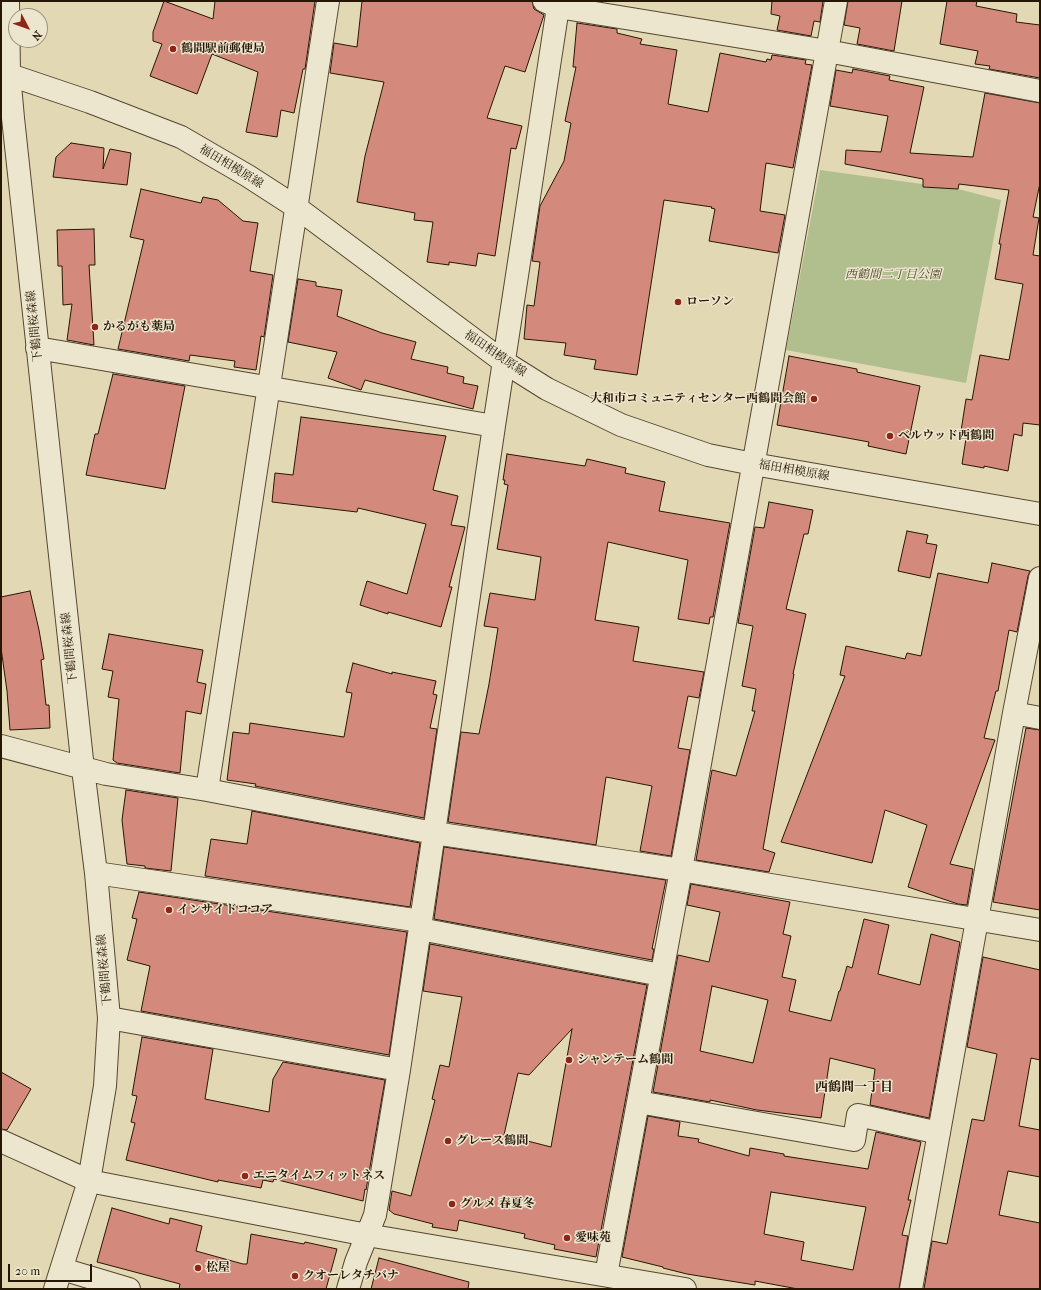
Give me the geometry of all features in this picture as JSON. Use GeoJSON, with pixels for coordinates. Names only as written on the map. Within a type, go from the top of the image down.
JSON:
{"type":"FeatureCollection","features":[{"type":"Feature","properties":{"kind":"street","name":"下鶴間桜森線"},"geometry":{"type":"LineString","coordinates":[[8,1],[5,73],[38,348],[83,768],[96,873],[109,1018],[105,1086],[89,1181],[59,1279]]}},
{"type":"Feature","properties":{"kind":"street"},"geometry":{"type":"LineString","coordinates":[[207,790],[328,1]]}},
{"type":"Feature","properties":{"kind":"street"},"geometry":{"type":"LineString","coordinates":[[606,1275],[681,870],[836,1]]}},
{"type":"Feature","properties":{"kind":"street"},"geometry":{"type":"LineString","coordinates":[[348,1289],[366,1235],[375,1215],[399,1070],[504,362],[548,3],[827,50],[1040,91]]}},
{"type":"Feature","properties":{"kind":"street","name":"福田相模原線"},"geometry":{"type":"LineString","coordinates":[[5,73],[90,102],[181,137],[248,176],[296,208],[504,362],[547,388],[621,425],[708,455],[1040,514]]}},
{"type":"Feature","properties":{"kind":"street"},"geometry":{"type":"LineString","coordinates":[[38,348],[494,426]]}},
{"type":"Feature","properties":{"kind":"street"},"geometry":{"type":"LineString","coordinates":[[911,1289],[1014,713],[1040,578]]}},
{"type":"Feature","properties":{"kind":"street"},"geometry":{"type":"LineString","coordinates":[[1014,713],[1040,718]]}},
{"type":"Feature","properties":{"kind":"street"},"geometry":{"type":"LineString","coordinates":[[1,746],[106,774],[207,790],[434,833],[681,870],[1040,930]]}},
{"type":"Feature","properties":{"kind":"street"},"geometry":{"type":"LineString","coordinates":[[96,873],[420,925],[661,975]]}},
{"type":"Feature","properties":{"kind":"street"},"geometry":{"type":"LineString","coordinates":[[109,1018],[399,1070]]}},
{"type":"Feature","properties":{"kind":"street"},"geometry":{"type":"LineString","coordinates":[[638,1102],[854,1140],[858,1116],[939,1133]]}},
{"type":"Feature","properties":{"kind":"street"},"geometry":{"type":"LineString","coordinates":[[1,1141],[89,1181],[366,1235],[685,1289]]}},
{"type":"Feature","properties":{"kind":"street"},"geometry":{"type":"LineString","coordinates":[[59,1279],[129,1289]]}},
{"type":"Feature","properties":{"kind":"green space","name":"西鶴間二丁目公園"},"geometry":{"type":"Polygon","coordinates":[[[820,170],[958,189],[1001,200],[966,383],[786,350],[820,170]]]}},
{"type":"Feature","properties":{"kind":"building"},"geometry":{"type":"Polygon","coordinates":[[[164,1],[213,19],[215,1],[315,1],[305,69],[303,69],[294,113],[281,110],[277,137],[246,132],[258,72],[212,54],[197,94],[150,76],[162,44],[153,41],[153,32],[164,1]]]}},
{"type":"Feature","properties":{"kind":"building"},"geometry":{"type":"Polygon","coordinates":[[[362,1],[532,1],[534,9],[544,15],[525,72],[505,66],[487,118],[522,126],[516,149],[511,148],[495,256],[478,253],[476,266],[449,262],[449,265],[427,262],[433,222],[414,220],[415,213],[357,202],[365,156],[384,82],[330,73],[334,43],[357,47],[362,1]]]}},
{"type":"Feature","properties":{"kind":"building"},"geometry":{"type":"Polygon","coordinates":[[[772,1],[823,1],[820,22],[814,21],[811,36],[777,30],[780,16],[771,14],[772,1]]]}},
{"type":"Feature","properties":{"kind":"building"},"geometry":{"type":"Polygon","coordinates":[[[848,1],[902,1],[894,51],[857,44],[860,28],[844,25],[848,1]]]}},
{"type":"Feature","properties":{"kind":"building"},"geometry":{"type":"Polygon","coordinates":[[[947,1],[977,1],[976,6],[1017,14],[1016,22],[1040,25],[1040,78],[989,69],[990,66],[975,64],[978,51],[940,44],[947,1]]]}},
{"type":"Feature","properties":{"kind":"building"},"geometry":{"type":"Polygon","coordinates":[[[577,23],[617,29],[617,33],[642,39],[640,44],[677,50],[668,104],[708,112],[720,53],[766,62],[767,59],[771,60],[772,55],[806,60],[805,64],[812,65],[793,168],[766,163],[760,211],[785,215],[778,253],[709,241],[715,209],[711,208],[712,207],[664,200],[637,375],[594,369],[596,360],[564,355],[566,343],[524,339],[527,305],[534,306],[540,262],[532,261],[540,206],[564,161],[571,123],[565,121],[576,67],[573,67],[577,23]]]}},
{"type":"Feature","properties":{"kind":"building"},"geometry":{"type":"Polygon","coordinates":[[[853,69],[890,76],[889,80],[924,87],[910,153],[973,157],[985,93],[1040,103],[1040,183],[1033,217],[1039,218],[1033,255],[1040,256],[1040,425],[1023,423],[1022,436],[1014,434],[1008,471],[984,466],[984,468],[962,464],[967,432],[961,431],[966,399],[972,400],[980,355],[1009,360],[1023,284],[995,279],[1001,244],[999,244],[1009,190],[959,184],[958,189],[923,187],[923,179],[845,164],[846,150],[881,152],[888,116],[830,106],[836,70],[852,73],[853,69]]]}},
{"type":"Feature","properties":{"kind":"building"},"geometry":{"type":"Polygon","coordinates":[[[71,143],[104,148],[103,169],[110,149],[131,153],[127,185],[53,177],[56,157],[71,143]]]}},
{"type":"Feature","properties":{"kind":"building"},"geometry":{"type":"Polygon","coordinates":[[[141,189],[201,203],[203,197],[218,200],[243,221],[258,223],[250,271],[273,275],[264,337],[261,336],[256,370],[234,367],[235,361],[190,355],[189,361],[118,349],[144,240],[130,237],[141,189]]]}},
{"type":"Feature","properties":{"kind":"building"},"geometry":{"type":"Polygon","coordinates":[[[94,229],[95,265],[89,265],[94,345],[67,340],[72,304],[63,305],[62,266],[58,266],[57,230],[94,229]]]}},
{"type":"Feature","properties":{"kind":"building"},"geometry":{"type":"Polygon","coordinates":[[[298,279],[316,282],[316,286],[342,290],[337,316],[382,333],[416,342],[411,359],[448,367],[447,373],[464,377],[463,383],[478,386],[473,409],[365,380],[361,390],[328,378],[337,352],[288,342],[298,279]]]}},
{"type":"Feature","properties":{"kind":"building"},"geometry":{"type":"Polygon","coordinates":[[[789,356],[857,369],[857,372],[920,386],[906,454],[868,446],[869,442],[777,425],[789,356]]]}},
{"type":"Feature","properties":{"kind":"building"},"geometry":{"type":"Polygon","coordinates":[[[113,374],[185,386],[165,489],[86,475],[95,434],[98,434],[113,374]]]}},
{"type":"Feature","properties":{"kind":"building"},"geometry":{"type":"Polygon","coordinates":[[[301,417],[446,436],[433,490],[458,496],[451,525],[465,527],[449,587],[452,587],[441,627],[388,612],[388,614],[360,605],[367,581],[407,594],[426,524],[358,508],[357,512],[272,502],[275,473],[293,475],[301,417]]]}},
{"type":"Feature","properties":{"kind":"building"},"geometry":{"type":"Polygon","coordinates":[[[507,454],[585,466],[587,459],[626,468],[625,473],[665,482],[659,511],[730,523],[713,617],[710,617],[709,624],[678,619],[688,560],[608,542],[595,620],[639,627],[633,661],[704,672],[699,698],[688,696],[678,748],[690,750],[671,856],[640,851],[652,786],[606,777],[596,845],[448,822],[461,732],[479,734],[489,684],[498,628],[484,626],[490,593],[535,600],[541,557],[497,549],[508,485],[504,484],[505,480],[503,480],[507,454]]]}},
{"type":"Feature","properties":{"kind":"building"},"geometry":{"type":"Polygon","coordinates":[[[769,502],[813,510],[808,534],[804,534],[786,609],[806,614],[793,674],[763,849],[775,853],[769,872],[696,860],[712,770],[736,776],[755,711],[752,711],[756,689],[742,686],[753,626],[738,623],[755,527],[764,528],[769,502]]]}},
{"type":"Feature","properties":{"kind":"building"},"geometry":{"type":"Polygon","coordinates":[[[907,531],[928,535],[926,543],[937,545],[930,578],[898,571],[907,531]]]}},
{"type":"Feature","properties":{"kind":"building"},"geometry":{"type":"Polygon","coordinates":[[[992,563],[1030,571],[1017,632],[1009,630],[998,691],[996,691],[984,738],[995,740],[950,864],[973,869],[967,905],[958,904],[908,887],[927,825],[885,810],[872,863],[781,842],[845,676],[840,675],[846,646],[905,659],[907,653],[921,656],[938,573],[988,583],[992,563]]]}},
{"type":"Feature","properties":{"kind":"building"},"geometry":{"type":"Polygon","coordinates":[[[30,591],[44,659],[41,660],[46,705],[49,705],[50,728],[10,730],[7,691],[1,648],[1,597],[30,591]]]}},
{"type":"Feature","properties":{"kind":"building"},"geometry":{"type":"Polygon","coordinates":[[[109,634],[203,650],[197,682],[206,684],[201,714],[186,711],[180,773],[117,763],[113,760],[119,699],[108,697],[113,671],[102,669],[109,634]]]}},
{"type":"Feature","properties":{"kind":"building"},"geometry":{"type":"Polygon","coordinates":[[[353,663],[392,674],[392,672],[436,681],[433,694],[437,695],[430,728],[437,729],[424,818],[255,786],[256,784],[227,780],[233,732],[249,734],[250,723],[344,737],[352,693],[346,692],[353,663]]]}},
{"type":"Feature","properties":{"kind":"building"},"geometry":{"type":"Polygon","coordinates":[[[1026,728],[1040,730],[1040,910],[993,902],[1026,728]]]}},
{"type":"Feature","properties":{"kind":"building"},"geometry":{"type":"Polygon","coordinates":[[[126,790],[178,798],[171,871],[127,864],[122,820],[126,790]]]}},
{"type":"Feature","properties":{"kind":"building"},"geometry":{"type":"Polygon","coordinates":[[[252,811],[420,843],[410,907],[205,876],[211,839],[247,844],[252,811]]]}},
{"type":"Feature","properties":{"kind":"building"},"geometry":{"type":"Polygon","coordinates":[[[444,847],[666,880],[652,949],[654,949],[652,960],[434,919],[444,847]]]}},
{"type":"Feature","properties":{"kind":"building"},"geometry":{"type":"Polygon","coordinates":[[[691,884],[790,902],[783,934],[791,936],[782,977],[796,980],[789,1011],[831,1021],[847,966],[852,968],[864,919],[889,925],[878,974],[920,985],[931,934],[960,942],[929,1118],[870,1105],[875,1069],[830,1058],[821,1118],[757,1110],[710,1100],[710,1102],[653,1092],[678,955],[709,962],[720,912],[687,905],[691,884]],[[712,986],[700,1051],[753,1063],[768,1000],[712,986]]]}},
{"type":"Feature","properties":{"kind":"building"},"geometry":{"type":"Polygon","coordinates":[[[139,892],[407,932],[389,1055],[141,1011],[150,966],[127,960],[137,919],[132,918],[139,892]]]}},
{"type":"Feature","properties":{"kind":"building"},"geometry":{"type":"Polygon","coordinates":[[[430,944],[647,985],[596,1257],[554,1249],[555,1245],[524,1238],[525,1234],[459,1220],[457,1231],[432,1227],[433,1224],[394,1214],[389,1210],[392,1191],[411,1196],[435,1100],[432,1099],[440,1065],[449,1067],[462,997],[423,991],[430,944]],[[572,1029],[529,1075],[518,1073],[504,1135],[551,1147],[572,1029]]]}},
{"type":"Feature","properties":{"kind":"building"},"geometry":{"type":"Polygon","coordinates":[[[983,957],[1040,970],[1040,1060],[1031,1058],[1019,1126],[1040,1130],[1040,1177],[1008,1171],[999,1215],[1040,1223],[1040,1289],[924,1289],[932,1241],[947,1244],[972,1119],[984,1121],[997,1054],[967,1047],[983,957]]]}},
{"type":"Feature","properties":{"kind":"building"},"geometry":{"type":"Polygon","coordinates":[[[142,1037],[213,1049],[205,1099],[269,1112],[273,1079],[283,1062],[385,1080],[363,1201],[274,1179],[273,1182],[263,1180],[261,1188],[218,1180],[218,1182],[126,1160],[135,1123],[131,1122],[137,1096],[132,1095],[142,1037]]]}},
{"type":"Feature","properties":{"kind":"building"},"geometry":{"type":"Polygon","coordinates":[[[1,1072],[31,1089],[7,1130],[1,1129],[1,1072]]]}},
{"type":"Feature","properties":{"kind":"building"},"geometry":{"type":"Polygon","coordinates":[[[648,1116],[680,1122],[678,1136],[699,1139],[698,1142],[749,1156],[750,1148],[784,1154],[784,1156],[868,1169],[876,1132],[921,1142],[908,1200],[911,1200],[902,1235],[908,1236],[899,1289],[798,1289],[755,1281],[755,1285],[687,1274],[622,1257],[648,1116]],[[771,1192],[764,1234],[804,1242],[801,1260],[853,1270],[866,1207],[771,1192]]]}},
{"type":"Feature","properties":{"kind":"building"},"geometry":{"type":"Polygon","coordinates":[[[112,1208],[169,1224],[170,1218],[202,1226],[196,1251],[243,1264],[247,1264],[251,1234],[304,1244],[305,1242],[337,1249],[326,1289],[179,1289],[180,1284],[97,1262],[112,1208]]]}},
{"type":"Feature","properties":{"kind":"building"},"geometry":{"type":"Polygon","coordinates":[[[379,1258],[469,1282],[468,1289],[371,1289],[379,1258]]]}},
{"type":"Feature","properties":{"kind":"place","name":"鶴間駅前郵便局"},"geometry":{"type":"Point","coordinates":[173,49]}},
{"type":"Feature","properties":{"kind":"place","name":"ローソン"},"geometry":{"type":"Point","coordinates":[678,302]}},
{"type":"Feature","properties":{"kind":"place","name":"かるがも薬局"},"geometry":{"type":"Point","coordinates":[95,327]}},
{"type":"Feature","properties":{"kind":"place","name":"大和市コミュニティセンター西鶴間会館"},"geometry":{"type":"Point","coordinates":[814,399]}},
{"type":"Feature","properties":{"kind":"place","name":"ベルウッド西鶴間"},"geometry":{"type":"Point","coordinates":[890,436]}},
{"type":"Feature","properties":{"kind":"place","name":"インサイドココア"},"geometry":{"type":"Point","coordinates":[169,910]}},
{"type":"Feature","properties":{"kind":"place","name":"シャンテーム鶴間"},"geometry":{"type":"Point","coordinates":[569,1060]}},
{"type":"Feature","properties":{"kind":"place","name":"グレース鶴間"},"geometry":{"type":"Point","coordinates":[448,1141]}},
{"type":"Feature","properties":{"kind":"place","name":"エニタイムフィットネス"},"geometry":{"type":"Point","coordinates":[245,1176]}},
{"type":"Feature","properties":{"kind":"place","name":"グルメ 春夏冬"},"geometry":{"type":"Point","coordinates":[452,1204]}},
{"type":"Feature","properties":{"kind":"place","name":"愛味苑"},"geometry":{"type":"Point","coordinates":[567,1238]}},
{"type":"Feature","properties":{"kind":"place","name":"松屋"},"geometry":{"type":"Point","coordinates":[198,1268]}},
{"type":"Feature","properties":{"kind":"place","name":"クオーレタチバナ"},"geometry":{"type":"Point","coordinates":[295,1276]}},
{"type":"Feature","properties":{"kind":"district","name":"西鶴間一丁目"},"geometry":{"type":"Point","coordinates":[854,1088]}}]}
